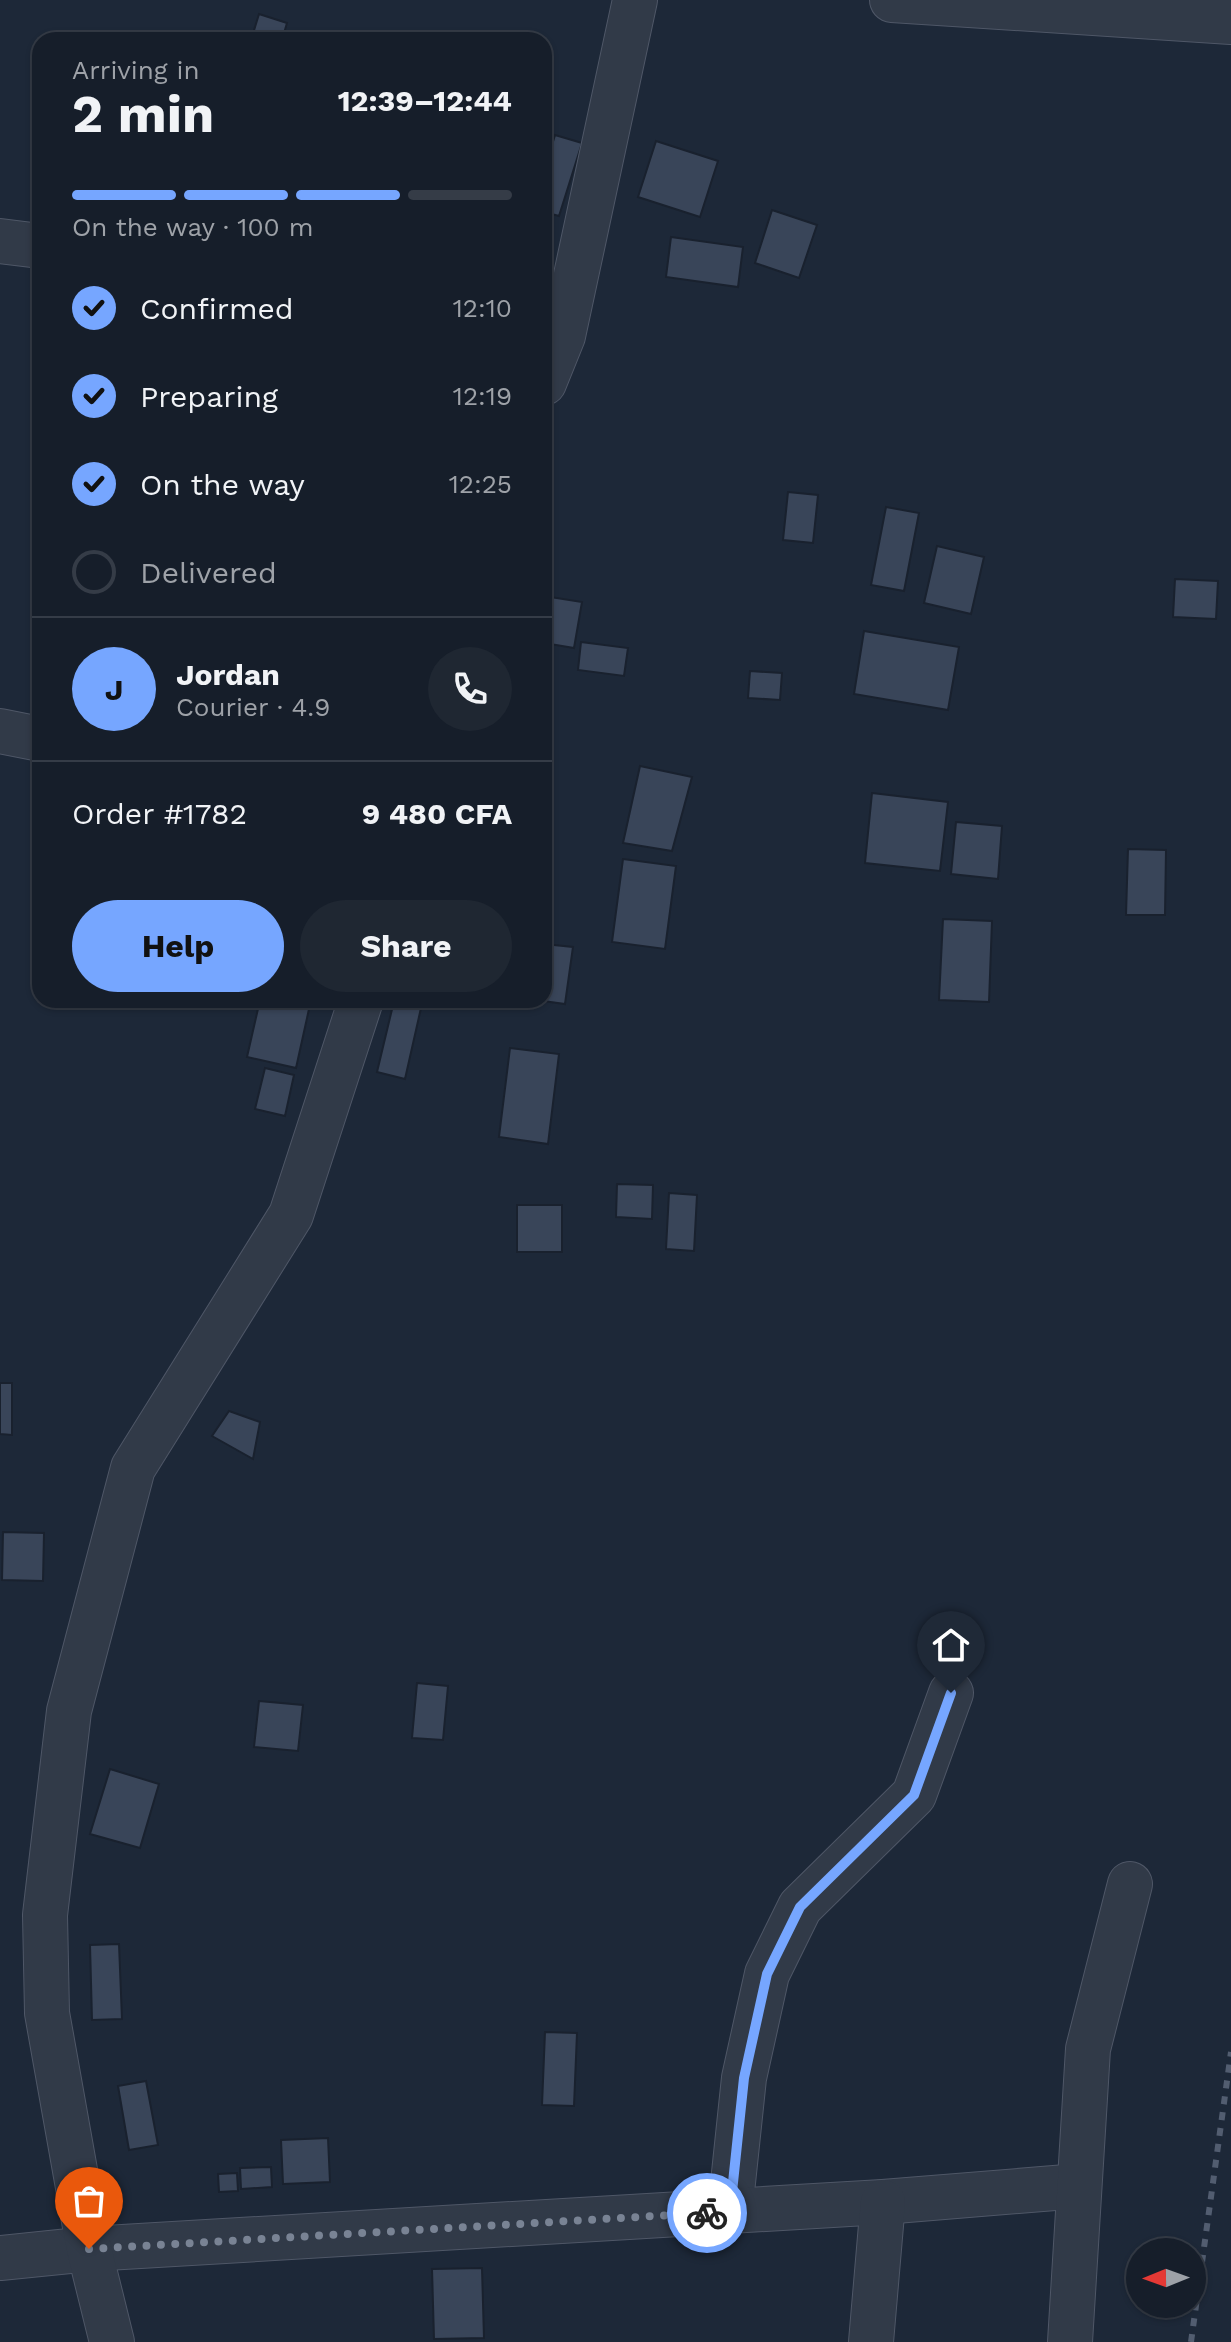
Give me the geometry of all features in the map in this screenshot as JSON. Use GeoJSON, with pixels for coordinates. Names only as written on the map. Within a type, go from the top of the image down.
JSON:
{"type":"FeatureCollection","features":[{"type":"Feature","properties":{"kind":"street"},"geometry":{"type":"LineString","coordinates":[[553,331],[635,0]]}},
{"type":"Feature","properties":{"kind":"street"},"geometry":{"type":"LineString","coordinates":[[892,0],[1231,22]]}},
{"type":"Feature","properties":{"kind":"street"},"geometry":{"type":"LineString","coordinates":[[0,241],[32,245]]}},
{"type":"Feature","properties":{"kind":"street"},"geometry":{"type":"LineString","coordinates":[[0,731],[32,737]]}},
{"type":"Feature","properties":{"kind":"street"},"geometry":{"type":"LineString","coordinates":[[112,2342],[89,2249],[47,2013],[45,1915],[69,1711],[133,1468],[291,1215],[358,1008]]}},
{"type":"Feature","properties":{"kind":"street"},"geometry":{"type":"LineString","coordinates":[[730,2211],[744,2078],[767,1974],[800,1907],[914,1795],[951,1693]]}},
{"type":"Feature","properties":{"kind":"street"},"geometry":{"type":"LineString","coordinates":[[1070,2342],[1088,2049],[1130,1884]]}},
{"type":"Feature","properties":{"kind":"street"},"geometry":{"type":"LineString","coordinates":[[0,2258],[89,2249],[883,2202],[1079,2186]]}},
{"type":"Feature","properties":{"kind":"street"},"geometry":{"type":"LineString","coordinates":[[871,2342],[883,2202]]}},
{"type":"Feature","properties":{"kind":"building"},"geometry":{"type":"Polygon","coordinates":[[[259,14],[287,23],[284,32],[253,32],[259,14]]]}},
{"type":"Feature","properties":{"kind":"building"},"geometry":{"type":"Polygon","coordinates":[[[555,135],[582,143],[559,216],[552,214],[552,145],[555,135]]]}},
{"type":"Feature","properties":{"kind":"building"},"geometry":{"type":"Polygon","coordinates":[[[656,141],[718,161],[700,217],[638,197],[656,141]]]}},
{"type":"Feature","properties":{"kind":"building"},"geometry":{"type":"Polygon","coordinates":[[[772,210],[817,225],[799,278],[755,263],[772,210]]]}},
{"type":"Feature","properties":{"kind":"building"},"geometry":{"type":"Polygon","coordinates":[[[671,237],[743,247],[738,287],[666,277],[671,237]]]}},
{"type":"Feature","properties":{"kind":"building"},"geometry":{"type":"Polygon","coordinates":[[[788,492],[818,495],[813,543],[783,540],[788,492]]]}},
{"type":"Feature","properties":{"kind":"building"},"geometry":{"type":"Polygon","coordinates":[[[886,507],[919,513],[904,591],[871,585],[886,507]]]}},
{"type":"Feature","properties":{"kind":"building"},"geometry":{"type":"Polygon","coordinates":[[[937,546],[984,557],[971,614],[924,603],[937,546]]]}},
{"type":"Feature","properties":{"kind":"building"},"geometry":{"type":"Polygon","coordinates":[[[1175,579],[1218,581],[1216,619],[1173,617],[1175,579]]]}},
{"type":"Feature","properties":{"kind":"building"},"geometry":{"type":"Polygon","coordinates":[[[552,597],[582,602],[574,648],[552,644],[552,597]]]}},
{"type":"Feature","properties":{"kind":"building"},"geometry":{"type":"Polygon","coordinates":[[[864,631],[959,647],[948,710],[854,694],[864,631]]]}},
{"type":"Feature","properties":{"kind":"building"},"geometry":{"type":"Polygon","coordinates":[[[581,642],[628,648],[624,676],[578,670],[581,642]]]}},
{"type":"Feature","properties":{"kind":"building"},"geometry":{"type":"Polygon","coordinates":[[[750,671],[782,673],[780,700],[748,698],[750,671]]]}},
{"type":"Feature","properties":{"kind":"building"},"geometry":{"type":"Polygon","coordinates":[[[640,766],[692,777],[672,851],[623,843],[640,766]]]}},
{"type":"Feature","properties":{"kind":"building"},"geometry":{"type":"Polygon","coordinates":[[[872,793],[948,802],[940,871],[865,863],[872,793]]]}},
{"type":"Feature","properties":{"kind":"building"},"geometry":{"type":"Polygon","coordinates":[[[956,822],[1002,826],[998,879],[951,874],[956,822]]]}},
{"type":"Feature","properties":{"kind":"building"},"geometry":{"type":"Polygon","coordinates":[[[1128,849],[1166,850],[1165,915],[1126,915],[1128,849]]]}},
{"type":"Feature","properties":{"kind":"building"},"geometry":{"type":"Polygon","coordinates":[[[623,859],[676,866],[665,949],[612,942],[623,859]]]}},
{"type":"Feature","properties":{"kind":"building"},"geometry":{"type":"Polygon","coordinates":[[[943,919],[992,921],[989,1002],[939,1000],[943,919]]]}},
{"type":"Feature","properties":{"kind":"building"},"geometry":{"type":"Polygon","coordinates":[[[552,945],[573,947],[565,1004],[552,1002],[552,945]]]}},
{"type":"Feature","properties":{"kind":"building"},"geometry":{"type":"Polygon","coordinates":[[[258,1008],[309,1008],[296,1068],[247,1057],[258,1008]]]}},
{"type":"Feature","properties":{"kind":"building"},"geometry":{"type":"Polygon","coordinates":[[[392,1008],[421,1008],[405,1079],[377,1072],[392,1008]]]}},
{"type":"Feature","properties":{"kind":"building"},"geometry":{"type":"Polygon","coordinates":[[[510,1048],[559,1054],[548,1144],[499,1137],[510,1048]]]}},
{"type":"Feature","properties":{"kind":"building"},"geometry":{"type":"Polygon","coordinates":[[[265,1068],[294,1075],[285,1116],[255,1109],[265,1068]]]}},
{"type":"Feature","properties":{"kind":"building"},"geometry":{"type":"Polygon","coordinates":[[[617,1184],[653,1185],[652,1219],[616,1217],[617,1184]]]}},
{"type":"Feature","properties":{"kind":"building"},"geometry":{"type":"Polygon","coordinates":[[[669,1193],[697,1195],[694,1251],[666,1249],[669,1193]]]}},
{"type":"Feature","properties":{"kind":"building"},"geometry":{"type":"Polygon","coordinates":[[[517,1205],[562,1205],[562,1252],[517,1252],[517,1205]]]}},
{"type":"Feature","properties":{"kind":"building"},"geometry":{"type":"Polygon","coordinates":[[[0,1383],[12,1383],[12,1435],[0,1434],[0,1383]]]}},
{"type":"Feature","properties":{"kind":"building"},"geometry":{"type":"Polygon","coordinates":[[[229,1411],[260,1422],[253,1459],[212,1436],[229,1411]]]}},
{"type":"Feature","properties":{"kind":"building"},"geometry":{"type":"Polygon","coordinates":[[[3,1532],[44,1533],[43,1581],[2,1580],[3,1532]]]}},
{"type":"Feature","properties":{"kind":"building"},"geometry":{"type":"Polygon","coordinates":[[[417,1683],[448,1686],[443,1740],[412,1738],[417,1683]]]}},
{"type":"Feature","properties":{"kind":"building"},"geometry":{"type":"Polygon","coordinates":[[[259,1701],[303,1705],[298,1751],[254,1747],[259,1701]]]}},
{"type":"Feature","properties":{"kind":"building"},"geometry":{"type":"Polygon","coordinates":[[[110,1769],[159,1784],[140,1848],[90,1834],[110,1769]]]}},
{"type":"Feature","properties":{"kind":"building"},"geometry":{"type":"Polygon","coordinates":[[[119,1944],[122,2019],[92,2020],[90,1945],[119,1944]]]}},
{"type":"Feature","properties":{"kind":"building"},"geometry":{"type":"Polygon","coordinates":[[[545,2032],[577,2033],[574,2106],[542,2105],[545,2032]]]}},
{"type":"Feature","properties":{"kind":"building"},"geometry":{"type":"Polygon","coordinates":[[[146,2081],[158,2145],[129,2150],[118,2086],[146,2081]]]}},
{"type":"Feature","properties":{"kind":"building"},"geometry":{"type":"Polygon","coordinates":[[[328,2138],[330,2182],[283,2184],[281,2140],[328,2138]]]}},
{"type":"Feature","properties":{"kind":"building"},"geometry":{"type":"Polygon","coordinates":[[[271,2167],[272,2187],[241,2189],[240,2168],[271,2167]]]}},
{"type":"Feature","properties":{"kind":"building"},"geometry":{"type":"Polygon","coordinates":[[[237,2173],[238,2191],[219,2192],[218,2174],[237,2173]]]}},
{"type":"Feature","properties":{"kind":"building"},"geometry":{"type":"Polygon","coordinates":[[[482,2268],[484,2338],[434,2339],[432,2269],[482,2268]]]}},
{"type":"Feature","properties":{"kind":"railway"},"geometry":{"type":"LineString","coordinates":[[1191,2342],[1231,2052]]}},
{"type":"Feature","properties":{"kind":"way so far"},"geometry":{"type":"LineString","coordinates":[[89,2249],[707,2213]]}},
{"type":"Feature","properties":{"kind":"route"},"geometry":{"type":"LineString","coordinates":[[707,2213],[730,2211],[744,2078],[767,1974],[800,1907],[914,1795],[951,1693]]}}]}
